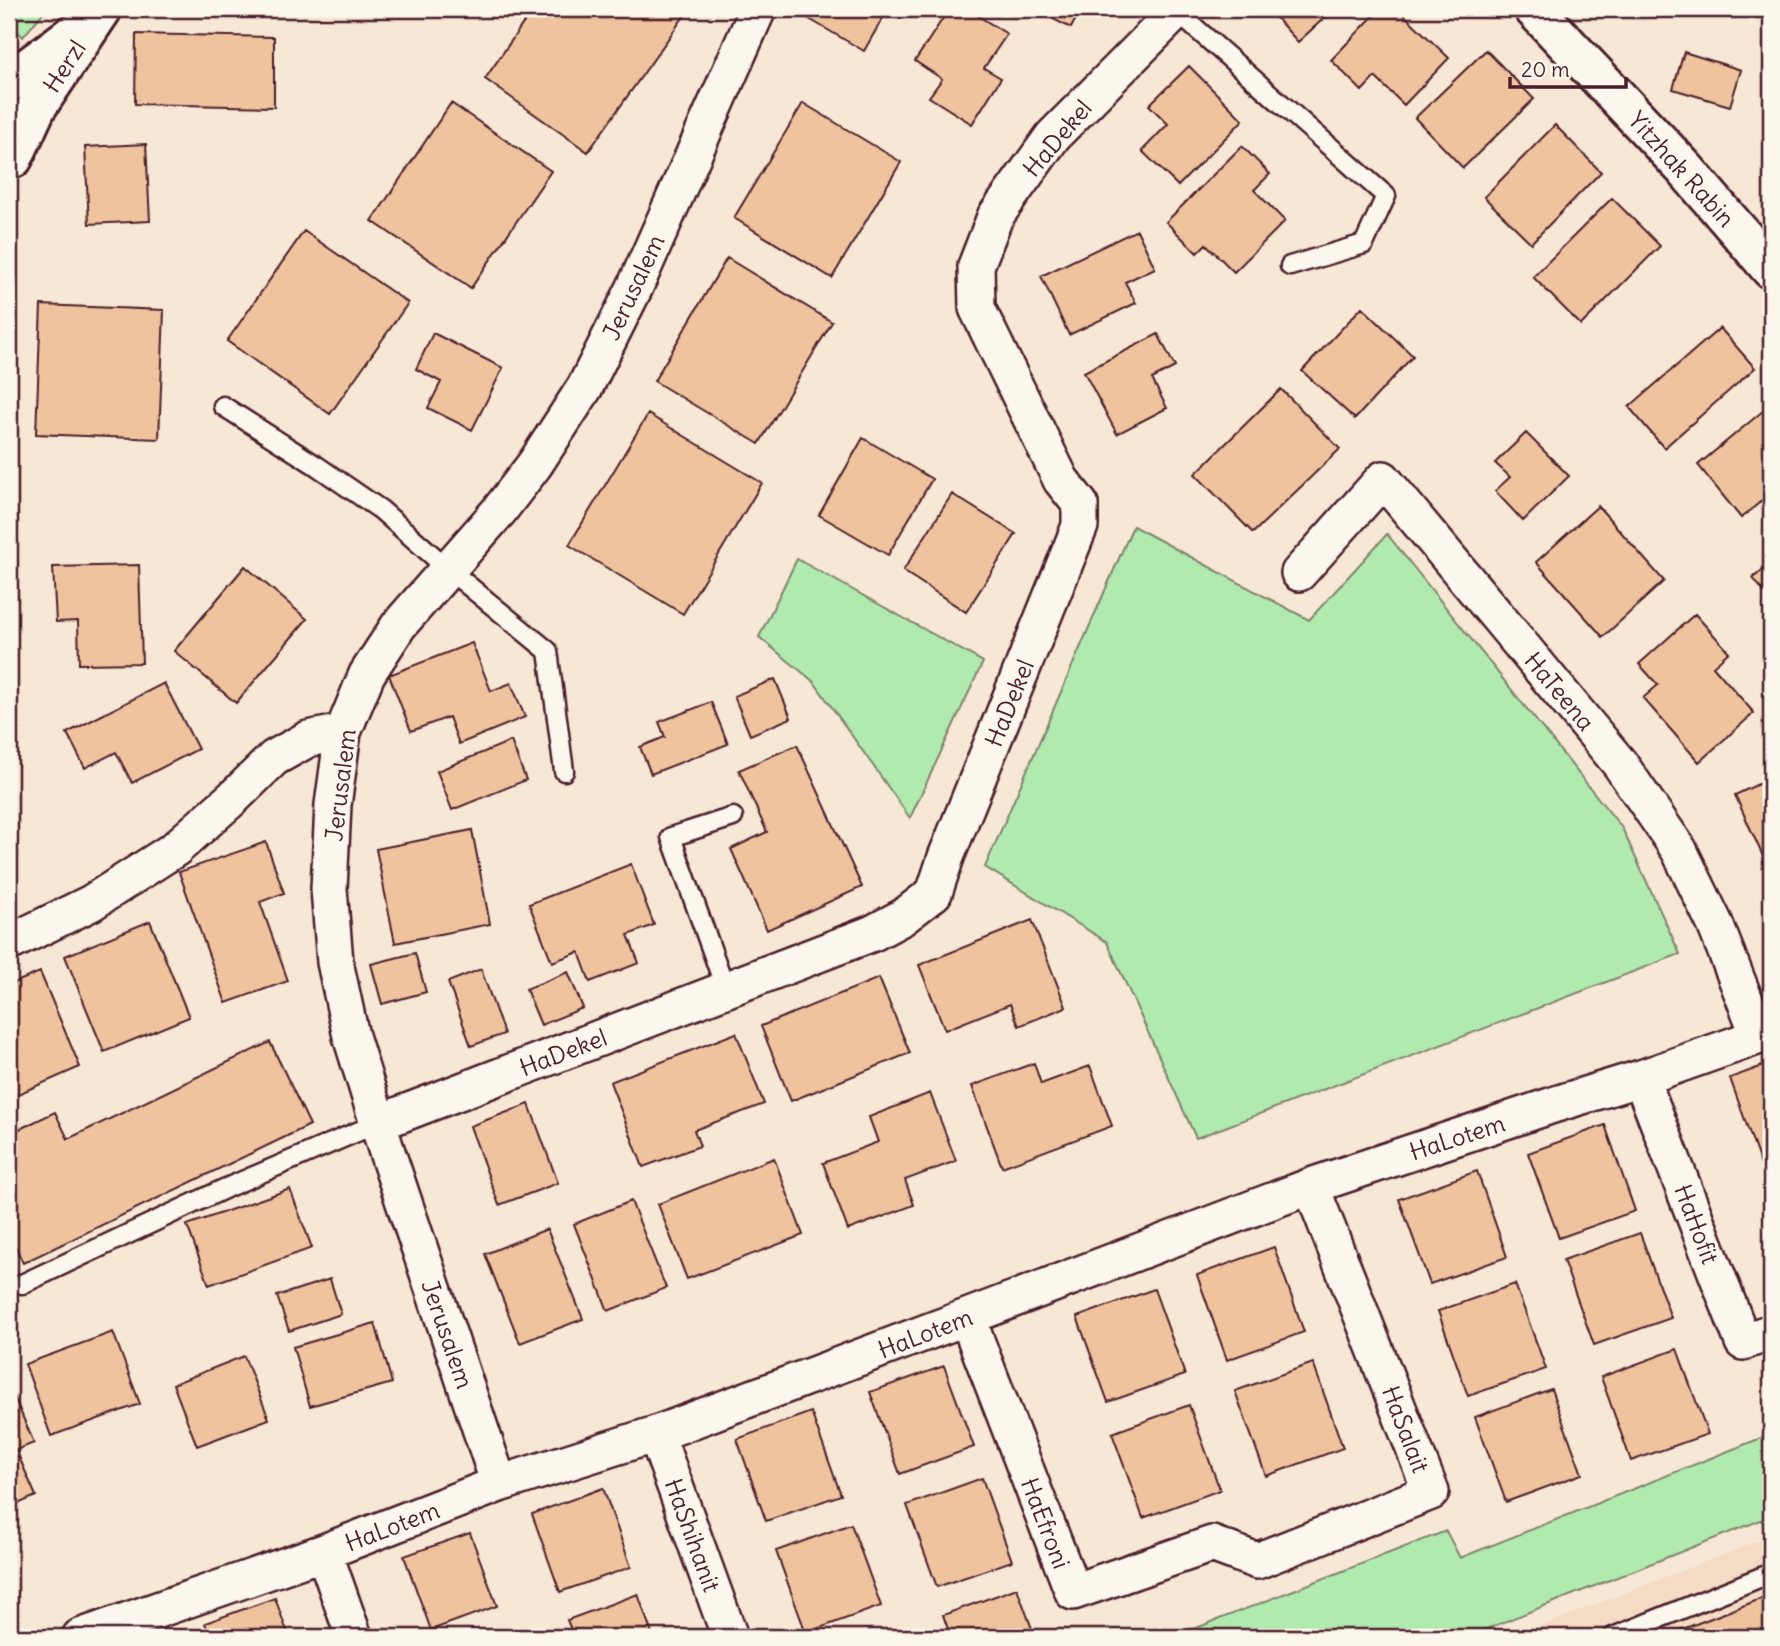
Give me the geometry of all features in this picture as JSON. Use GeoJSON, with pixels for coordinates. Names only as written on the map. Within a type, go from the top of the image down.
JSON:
{"type":"FeatureCollection","features":[{"type":"Feature","properties":{"kind":"street","name":"Jerusalem"},"geometry":{"type":"LineString","coordinates":[[499,1484],[378,1123],[351,1036],[334,962],[329,890],[333,805],[343,732],[367,674],[399,625],[499,511],[535,464],[585,387],[635,287],[758,9]]}},
{"type":"Feature","properties":{"kind":"street","name":"Yitzhak Rabin"},"geometry":{"type":"LineString","coordinates":[[1534,9],[1685,169],[1771,269]]}},
{"type":"Feature","properties":{"kind":"street","name":"HaDekel"},"geometry":{"type":"LineString","coordinates":[[378,1123],[873,933],[903,917],[933,892],[1080,526],[1080,504],[1061,480],[977,308],[976,266],[995,217],[1053,136],[1178,10]]}},
{"type":"Feature","properties":{"kind":"street","name":"Herzl"},"geometry":{"type":"LineString","coordinates":[[9,82],[100,11]]}},
{"type":"Feature","properties":{"kind":"street","name":"Herzl"},"geometry":{"type":"LineString","coordinates":[[10,167],[36,108],[100,11]]}},
{"type":"Feature","properties":{"kind":"street","name":"HaTeena"},"geometry":{"type":"LineString","coordinates":[[1299,573],[1383,480],[1620,764],[1679,850],[1765,1034]]}},
{"type":"Feature","properties":{"kind":"street"},"geometry":{"type":"LineString","coordinates":[[9,943],[91,904],[175,849],[274,758],[307,739],[343,732]]}},
{"type":"Feature","properties":{"kind":"street","name":"HaLotem"},"geometry":{"type":"LineString","coordinates":[[80,1637],[324,1552],[499,1484],[656,1434],[1311,1186],[1641,1078],[1765,1034]]}},
{"type":"Feature","properties":{"kind":"street","name":"HaHofit"},"geometry":{"type":"LineString","coordinates":[[1641,1078],[1743,1342],[1771,1332]]}},
{"type":"Feature","properties":{"kind":"street","name":"HaSalait"},"geometry":{"type":"LineString","coordinates":[[1212,1544],[1257,1561],[1431,1492],[1311,1186]]}},
{"type":"Feature","properties":{"kind":"street","name":"HaEfroni"},"geometry":{"type":"LineString","coordinates":[[967,1317],[1073,1592],[1212,1544]]}},
{"type":"Feature","properties":{"kind":"street","name":"HaShihanit"},"geometry":{"type":"LineString","coordinates":[[656,1434],[730,1637]]}},
{"type":"Feature","properties":{"kind":"street"},"geometry":{"type":"LineString","coordinates":[[324,1552],[354,1637]]}},
{"type":"Feature","properties":{"kind":"lane"},"geometry":{"type":"LineString","coordinates":[[1178,10],[1386,196],[1364,244],[1290,267]]}},
{"type":"Feature","properties":{"kind":"lane"},"geometry":{"type":"LineString","coordinates":[[223,406],[381,510],[548,651],[564,771]]}},
{"type":"Feature","properties":{"kind":"lane"},"geometry":{"type":"LineString","coordinates":[[726,990],[671,837],[733,817]]}},
{"type":"Feature","properties":{"kind":"lane"},"geometry":{"type":"LineString","coordinates":[[22,1284],[226,1188],[378,1123]]}},
{"type":"Feature","properties":{"kind":"lane"},"geometry":{"type":"LineString","coordinates":[[1613,1637],[1771,1573]]}},
{"type":"Feature","properties":{"kind":"shaded area"},"geometry":{"type":"Polygon","coordinates":[[[1771,1536],[1771,1637],[1513,1637],[1771,1536]]]}},
{"type":"Feature","properties":{"kind":"green space"},"geometry":{"type":"Polygon","coordinates":[[[9,9],[46,9],[23,37],[9,22],[9,9]]]}},
{"type":"Feature","properties":{"kind":"green space"},"geometry":{"type":"Polygon","coordinates":[[[1133,526],[1309,620],[1387,534],[1622,828],[1680,954],[1196,1138],[1107,942],[985,867],[1133,526]]]}},
{"type":"Feature","properties":{"kind":"green space"},"geometry":{"type":"Polygon","coordinates":[[[797,559],[983,662],[910,818],[814,682],[759,637],[797,559]]]}},
{"type":"Feature","properties":{"kind":"green space"},"geometry":{"type":"Polygon","coordinates":[[[1771,1434],[1771,1516],[1466,1637],[1173,1637],[1446,1531],[1460,1558],[1771,1434]]]}},
{"type":"Feature","properties":{"kind":"building"},"geometry":{"type":"Polygon","coordinates":[[[206,9],[279,9],[279,15],[206,13],[206,9]]]}},
{"type":"Feature","properties":{"kind":"building"},"geometry":{"type":"Polygon","coordinates":[[[533,9],[689,9],[588,152],[485,79],[533,9]]]}},
{"type":"Feature","properties":{"kind":"building"},"geometry":{"type":"Polygon","coordinates":[[[808,9],[888,9],[864,51],[804,16],[808,9]]]}},
{"type":"Feature","properties":{"kind":"building"},"geometry":{"type":"Polygon","coordinates":[[[949,9],[967,9],[1007,34],[984,68],[1001,78],[972,124],[929,97],[942,79],[915,61],[949,9]]]}},
{"type":"Feature","properties":{"kind":"building"},"geometry":{"type":"Polygon","coordinates":[[[1033,9],[1081,9],[1071,28],[1033,9]]]}},
{"type":"Feature","properties":{"kind":"building"},"geometry":{"type":"Polygon","coordinates":[[[1268,9],[1334,9],[1298,42],[1268,9]]]}},
{"type":"Feature","properties":{"kind":"building"},"geometry":{"type":"Polygon","coordinates":[[[1380,9],[1398,9],[1449,58],[1404,105],[1375,77],[1362,91],[1331,60],[1380,9]]]}},
{"type":"Feature","properties":{"kind":"building"},"geometry":{"type":"Polygon","coordinates":[[[1723,9],[1771,9],[1771,20],[1723,9]]]}},
{"type":"Feature","properties":{"kind":"building"},"geometry":{"type":"Polygon","coordinates":[[[136,34],[274,37],[274,107],[135,104],[136,34]]]}},
{"type":"Feature","properties":{"kind":"building"},"geometry":{"type":"Polygon","coordinates":[[[1486,50],[1534,99],[1463,168],[1415,118],[1486,50]]]}},
{"type":"Feature","properties":{"kind":"building"},"geometry":{"type":"Polygon","coordinates":[[[1684,52],[1741,70],[1730,106],[1673,89],[1684,52]]]}},
{"type":"Feature","properties":{"kind":"building"},"geometry":{"type":"Polygon","coordinates":[[[1189,66],[1243,120],[1178,186],[1142,151],[1168,124],[1149,105],[1189,66]]]}},
{"type":"Feature","properties":{"kind":"building"},"geometry":{"type":"Polygon","coordinates":[[[451,103],[551,171],[471,288],[372,221],[451,103]]]}},
{"type":"Feature","properties":{"kind":"building"},"geometry":{"type":"Polygon","coordinates":[[[803,103],[901,162],[832,278],[734,218],[803,103]]]}},
{"type":"Feature","properties":{"kind":"building"},"geometry":{"type":"Polygon","coordinates":[[[1555,125],[1601,172],[1531,243],[1484,197],[1555,125]]]}},
{"type":"Feature","properties":{"kind":"building"},"geometry":{"type":"Polygon","coordinates":[[[146,144],[150,221],[89,224],[85,147],[146,144]]]}},
{"type":"Feature","properties":{"kind":"building"},"geometry":{"type":"Polygon","coordinates":[[[1242,146],[1270,174],[1254,190],[1285,221],[1234,272],[1206,244],[1197,253],[1166,222],[1242,146]]]}},
{"type":"Feature","properties":{"kind":"building"},"geometry":{"type":"Polygon","coordinates":[[[1612,198],[1660,246],[1581,325],[1533,277],[1612,198]]]}},
{"type":"Feature","properties":{"kind":"building"},"geometry":{"type":"Polygon","coordinates":[[[1137,230],[1155,268],[1125,282],[1136,303],[1069,335],[1041,276],[1137,230]]]}},
{"type":"Feature","properties":{"kind":"building"},"geometry":{"type":"Polygon","coordinates":[[[304,231],[408,303],[330,414],[227,341],[304,231]]]}},
{"type":"Feature","properties":{"kind":"building"},"geometry":{"type":"Polygon","coordinates":[[[727,258],[832,322],[759,444],[654,381],[727,258]]]}},
{"type":"Feature","properties":{"kind":"building"},"geometry":{"type":"Polygon","coordinates":[[[41,305],[164,310],[159,439],[36,434],[41,305]]]}},
{"type":"Feature","properties":{"kind":"building"},"geometry":{"type":"Polygon","coordinates":[[[1362,307],[1413,356],[1355,419],[1302,371],[1362,307]]]}},
{"type":"Feature","properties":{"kind":"building"},"geometry":{"type":"Polygon","coordinates":[[[1720,328],[1755,368],[1664,448],[1629,407],[1720,328]]]}},
{"type":"Feature","properties":{"kind":"building"},"geometry":{"type":"Polygon","coordinates":[[[433,333],[503,368],[472,430],[428,408],[441,382],[416,369],[433,333]]]}},
{"type":"Feature","properties":{"kind":"building"},"geometry":{"type":"Polygon","coordinates":[[[1158,334],[1175,367],[1152,379],[1167,408],[1117,434],[1084,372],[1158,334]]]}},
{"type":"Feature","properties":{"kind":"building"},"geometry":{"type":"Polygon","coordinates":[[[1281,389],[1340,449],[1253,533],[1195,474],[1281,389]]]}},
{"type":"Feature","properties":{"kind":"building"},"geometry":{"type":"Polygon","coordinates":[[[1770,405],[1771,493],[1741,518],[1698,465],[1770,405]]]}},
{"type":"Feature","properties":{"kind":"building"},"geometry":{"type":"Polygon","coordinates":[[[648,414],[762,483],[683,614],[569,545],[648,414]]]}},
{"type":"Feature","properties":{"kind":"building"},"geometry":{"type":"Polygon","coordinates":[[[1526,433],[1569,476],[1523,521],[1495,491],[1510,477],[1495,463],[1526,433]]]}},
{"type":"Feature","properties":{"kind":"building"},"geometry":{"type":"Polygon","coordinates":[[[863,438],[932,479],[888,555],[819,515],[863,438]]]}},
{"type":"Feature","properties":{"kind":"building"},"geometry":{"type":"Polygon","coordinates":[[[952,494],[1016,534],[966,612],[903,571],[952,494]]]}},
{"type":"Feature","properties":{"kind":"building"},"geometry":{"type":"Polygon","coordinates":[[[1598,506],[1664,581],[1603,637],[1536,562],[1598,506]]]}},
{"type":"Feature","properties":{"kind":"building"},"geometry":{"type":"Polygon","coordinates":[[[1771,563],[1771,601],[1753,578],[1771,563]]]}},
{"type":"Feature","properties":{"kind":"building"},"geometry":{"type":"Polygon","coordinates":[[[139,565],[142,663],[79,664],[78,621],[56,622],[53,567],[139,565]]]}},
{"type":"Feature","properties":{"kind":"building"},"geometry":{"type":"Polygon","coordinates":[[[245,566],[307,619],[236,703],[174,651],[245,566]]]}},
{"type":"Feature","properties":{"kind":"building"},"geometry":{"type":"Polygon","coordinates":[[[1695,614],[1729,652],[1713,666],[1754,713],[1699,762],[1643,698],[1658,685],[1639,664],[1695,614]]]}},
{"type":"Feature","properties":{"kind":"building"},"geometry":{"type":"Polygon","coordinates":[[[472,643],[491,691],[511,683],[525,717],[459,744],[449,717],[411,731],[389,675],[472,643]]]}},
{"type":"Feature","properties":{"kind":"building"},"geometry":{"type":"Polygon","coordinates":[[[775,679],[791,718],[750,735],[734,696],[775,679]]]}},
{"type":"Feature","properties":{"kind":"building"},"geometry":{"type":"Polygon","coordinates":[[[164,683],[198,749],[132,783],[116,752],[85,768],[67,733],[164,683]]]}},
{"type":"Feature","properties":{"kind":"building"},"geometry":{"type":"Polygon","coordinates":[[[711,702],[728,744],[651,774],[640,747],[665,737],[659,722],[711,702]]]}},
{"type":"Feature","properties":{"kind":"building"},"geometry":{"type":"Polygon","coordinates":[[[511,741],[526,780],[452,810],[437,771],[511,741]]]}},
{"type":"Feature","properties":{"kind":"building"},"geometry":{"type":"Polygon","coordinates":[[[797,745],[862,887],[767,930],[731,849],[767,832],[739,770],[797,745]]]}},
{"type":"Feature","properties":{"kind":"building"},"geometry":{"type":"Polygon","coordinates":[[[1771,778],[1771,874],[1735,795],[1771,778]]]}},
{"type":"Feature","properties":{"kind":"building"},"geometry":{"type":"Polygon","coordinates":[[[472,830],[490,924],[395,943],[376,849],[472,830]]]}},
{"type":"Feature","properties":{"kind":"building"},"geometry":{"type":"Polygon","coordinates":[[[266,842],[284,893],[260,902],[288,981],[226,1003],[179,872],[266,842]]]}},
{"type":"Feature","properties":{"kind":"building"},"geometry":{"type":"Polygon","coordinates":[[[631,864],[654,925],[628,935],[639,963],[590,982],[579,952],[552,962],[529,904],[631,864]]]}},
{"type":"Feature","properties":{"kind":"building"},"geometry":{"type":"Polygon","coordinates":[[[1032,920],[1066,1007],[1019,1026],[1010,1004],[945,1030],[919,965],[1032,920]]]}},
{"type":"Feature","properties":{"kind":"building"},"geometry":{"type":"Polygon","coordinates":[[[150,921],[189,1017],[104,1052],[65,956],[150,921]]]}},
{"type":"Feature","properties":{"kind":"building"},"geometry":{"type":"Polygon","coordinates":[[[415,953],[426,992],[382,1004],[371,964],[415,953]]]}},
{"type":"Feature","properties":{"kind":"building"},"geometry":{"type":"Polygon","coordinates":[[[481,969],[504,1034],[471,1046],[448,982],[481,969]]]}},
{"type":"Feature","properties":{"kind":"building"},"geometry":{"type":"Polygon","coordinates":[[[40,972],[80,1067],[9,1098],[9,985],[40,972]]]}},
{"type":"Feature","properties":{"kind":"building"},"geometry":{"type":"Polygon","coordinates":[[[568,972],[583,1008],[541,1025],[526,989],[568,972]]]}},
{"type":"Feature","properties":{"kind":"building"},"geometry":{"type":"Polygon","coordinates":[[[879,978],[910,1053],[791,1101],[761,1026],[879,978]]]}},
{"type":"Feature","properties":{"kind":"building"},"geometry":{"type":"Polygon","coordinates":[[[736,1033],[764,1104],[694,1130],[700,1146],[643,1167],[610,1082],[736,1033]]]}},
{"type":"Feature","properties":{"kind":"building"},"geometry":{"type":"Polygon","coordinates":[[[270,1042],[310,1125],[23,1263],[9,1233],[9,1134],[55,1112],[68,1139],[270,1042]]]}},
{"type":"Feature","properties":{"kind":"building"},"geometry":{"type":"Polygon","coordinates":[[[1034,1063],[1041,1084],[1090,1066],[1112,1126],[1002,1167],[972,1086],[1034,1063]]]}},
{"type":"Feature","properties":{"kind":"building"},"geometry":{"type":"Polygon","coordinates":[[[1771,1063],[1771,1161],[1761,1165],[1730,1078],[1771,1063]]]}},
{"type":"Feature","properties":{"kind":"building"},"geometry":{"type":"Polygon","coordinates":[[[930,1093],[956,1161],[905,1180],[914,1205],[848,1230],[823,1163],[878,1142],[869,1117],[930,1093]]]}},
{"type":"Feature","properties":{"kind":"building"},"geometry":{"type":"Polygon","coordinates":[[[529,1104],[558,1183],[499,1205],[470,1126],[529,1104]]]}},
{"type":"Feature","properties":{"kind":"building"},"geometry":{"type":"Polygon","coordinates":[[[1605,1125],[1635,1211],[1559,1238],[1528,1153],[1605,1125]]]}},
{"type":"Feature","properties":{"kind":"building"},"geometry":{"type":"Polygon","coordinates":[[[774,1158],[803,1235],[687,1279],[658,1204],[774,1158]]]}},
{"type":"Feature","properties":{"kind":"building"},"geometry":{"type":"Polygon","coordinates":[[[1477,1171],[1507,1257],[1430,1284],[1399,1199],[1477,1171]]]}},
{"type":"Feature","properties":{"kind":"building"},"geometry":{"type":"Polygon","coordinates":[[[290,1189],[312,1248],[209,1285],[187,1225],[290,1189]]]}},
{"type":"Feature","properties":{"kind":"building"},"geometry":{"type":"Polygon","coordinates":[[[631,1201],[666,1288],[608,1311],[574,1224],[631,1201]]]}},
{"type":"Feature","properties":{"kind":"building"},"geometry":{"type":"Polygon","coordinates":[[[547,1229],[583,1319],[520,1343],[485,1254],[547,1229]]]}},
{"type":"Feature","properties":{"kind":"building"},"geometry":{"type":"Polygon","coordinates":[[[1640,1233],[1671,1318],[1594,1345],[1563,1260],[1640,1233]]]}},
{"type":"Feature","properties":{"kind":"building"},"geometry":{"type":"Polygon","coordinates":[[[1274,1247],[1304,1332],[1227,1360],[1197,1275],[1274,1247]]]}},
{"type":"Feature","properties":{"kind":"building"},"geometry":{"type":"Polygon","coordinates":[[[330,1279],[341,1314],[289,1331],[277,1296],[330,1279]]]}},
{"type":"Feature","properties":{"kind":"building"},"geometry":{"type":"Polygon","coordinates":[[[1515,1284],[1546,1369],[1468,1396],[1438,1311],[1515,1284]]]}},
{"type":"Feature","properties":{"kind":"building"},"geometry":{"type":"Polygon","coordinates":[[[1154,1289],[1185,1375],[1108,1402],[1077,1317],[1154,1289]]]}},
{"type":"Feature","properties":{"kind":"building"},"geometry":{"type":"Polygon","coordinates":[[[375,1323],[392,1383],[310,1406],[293,1347],[375,1323]]]}},
{"type":"Feature","properties":{"kind":"building"},"geometry":{"type":"Polygon","coordinates":[[[113,1332],[140,1404],[51,1436],[25,1364],[113,1332]]]}},
{"type":"Feature","properties":{"kind":"building"},"geometry":{"type":"Polygon","coordinates":[[[1677,1349],[1708,1434],[1631,1461],[1601,1377],[1677,1349]]]}},
{"type":"Feature","properties":{"kind":"building"},"geometry":{"type":"Polygon","coordinates":[[[244,1356],[269,1419],[197,1446],[173,1384],[244,1356]]]}},
{"type":"Feature","properties":{"kind":"building"},"geometry":{"type":"Polygon","coordinates":[[[1313,1363],[1343,1448],[1266,1476],[1235,1391],[1313,1363]]]}},
{"type":"Feature","properties":{"kind":"building"},"geometry":{"type":"Polygon","coordinates":[[[944,1366],[974,1447],[900,1474],[870,1392],[944,1366]]]}},
{"type":"Feature","properties":{"kind":"building"},"geometry":{"type":"Polygon","coordinates":[[[9,1385],[34,1443],[16,1450],[36,1496],[9,1508],[9,1385]]]}},
{"type":"Feature","properties":{"kind":"building"},"geometry":{"type":"Polygon","coordinates":[[[1551,1389],[1582,1474],[1506,1502],[1475,1417],[1551,1389]]]}},
{"type":"Feature","properties":{"kind":"building"},"geometry":{"type":"Polygon","coordinates":[[[1189,1405],[1220,1490],[1143,1518],[1112,1433],[1189,1405]]]}},
{"type":"Feature","properties":{"kind":"building"},"geometry":{"type":"Polygon","coordinates":[[[811,1412],[841,1495],[766,1521],[737,1439],[811,1412]]]}},
{"type":"Feature","properties":{"kind":"building"},"geometry":{"type":"Polygon","coordinates":[[[982,1478],[1012,1561],[937,1587],[907,1505],[982,1478]]]}},
{"type":"Feature","properties":{"kind":"building"},"geometry":{"type":"Polygon","coordinates":[[[603,1488],[631,1567],[560,1592],[532,1514],[603,1488]]]}},
{"type":"Feature","properties":{"kind":"building"},"geometry":{"type":"Polygon","coordinates":[[[851,1524],[881,1606],[806,1633],[776,1551],[851,1524]]]}},
{"type":"Feature","properties":{"kind":"building"},"geometry":{"type":"Polygon","coordinates":[[[470,1533],[497,1606],[431,1630],[404,1556],[470,1533]]]}},
{"type":"Feature","properties":{"kind":"building"},"geometry":{"type":"Polygon","coordinates":[[[1017,1588],[1035,1637],[951,1637],[943,1615],[1017,1588]]]}},
{"type":"Feature","properties":{"kind":"building"},"geometry":{"type":"Polygon","coordinates":[[[638,1594],[653,1637],[574,1637],[567,1620],[638,1594]]]}},
{"type":"Feature","properties":{"kind":"building"},"geometry":{"type":"Polygon","coordinates":[[[1771,1595],[1771,1637],[1662,1637],[1771,1595]]]}},
{"type":"Feature","properties":{"kind":"building"},"geometry":{"type":"Polygon","coordinates":[[[275,1598],[289,1637],[210,1637],[205,1623],[275,1598]]]}}]}
